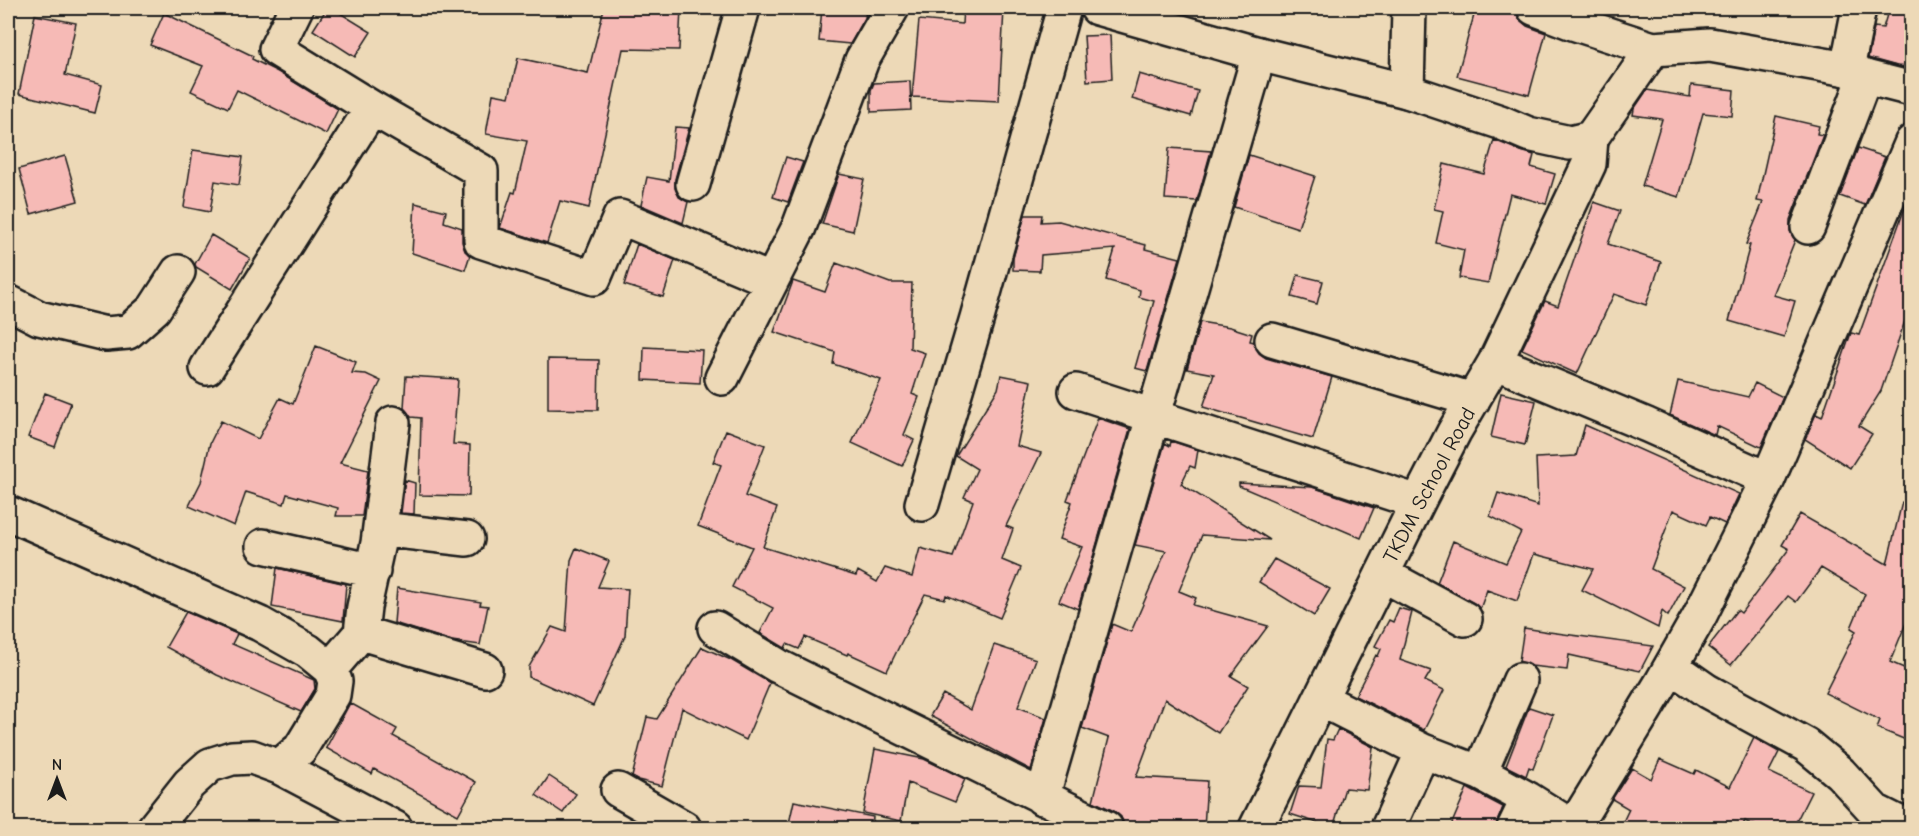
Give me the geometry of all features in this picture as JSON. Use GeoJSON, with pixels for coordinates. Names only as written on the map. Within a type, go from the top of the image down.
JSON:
{"type":"FeatureCollection","features":[{"type":"Feature","properties":{"kind":"street"},"geometry":{"type":"LineString","coordinates":[[296,8],[276,49],[481,171],[481,241],[594,278],[620,217],[770,280]]}},
{"type":"Feature","properties":{"kind":"street"},"geometry":{"type":"LineString","coordinates":[[693,184],[743,8]]}},
{"type":"Feature","properties":{"kind":"street"},"geometry":{"type":"LineString","coordinates":[[722,378],[799,227],[862,60],[892,8]]}},
{"type":"Feature","properties":{"kind":"street"},"geometry":{"type":"LineString","coordinates":[[922,504],[1064,8]]}},
{"type":"Feature","properties":{"kind":"street"},"geometry":{"type":"LineString","coordinates":[[1097,8],[1259,54],[1407,91],[1500,122],[1528,135],[1570,143],[1591,138],[1653,49]]}},
{"type":"Feature","properties":{"kind":"street"},"geometry":{"type":"LineString","coordinates":[[1407,91],[1409,8]]}},
{"type":"Feature","properties":{"kind":"street"},"geometry":{"type":"LineString","coordinates":[[1533,8],[1653,49],[1710,45],[1856,73],[1911,89]]}},
{"type":"Feature","properties":{"kind":"street"},"geometry":{"type":"LineString","coordinates":[[1808,227],[1856,73],[1859,8]]}},
{"type":"Feature","properties":{"kind":"street"},"geometry":{"type":"LineString","coordinates":[[1042,798],[1259,54]]}},
{"type":"Feature","properties":{"kind":"street"},"geometry":{"type":"LineString","coordinates":[[207,368],[372,108]]}},
{"type":"Feature","properties":{"kind":"street","name":"TKDM School Road"},"geometry":{"type":"LineString","coordinates":[[1256,828],[1322,700],[1418,502],[1495,362],[1589,164],[1591,138]]}},
{"type":"Feature","properties":{"kind":"street"},"geometry":{"type":"LineString","coordinates":[[1322,700],[1423,751],[1480,773],[1574,828],[1699,617],[1768,479],[1911,142]]}},
{"type":"Feature","properties":{"kind":"street"},"geometry":{"type":"LineString","coordinates":[[8,302],[39,318],[106,334],[128,332],[154,309],[178,272]]}},
{"type":"Feature","properties":{"kind":"street"},"geometry":{"type":"LineString","coordinates":[[1272,340],[1473,400]]}},
{"type":"Feature","properties":{"kind":"street"},"geometry":{"type":"LineString","coordinates":[[1495,362],[1647,425],[1768,479]]}},
{"type":"Feature","properties":{"kind":"street"},"geometry":{"type":"LineString","coordinates":[[1076,391],[1418,502]]}},
{"type":"Feature","properties":{"kind":"street"},"geometry":{"type":"LineString","coordinates":[[330,669],[362,633],[364,607],[380,529],[393,423]]}},
{"type":"Feature","properties":{"kind":"street"},"geometry":{"type":"LineString","coordinates":[[8,513],[260,624],[308,651],[330,669],[335,681],[333,695],[300,749],[279,766]]}},
{"type":"Feature","properties":{"kind":"street"},"geometry":{"type":"LineString","coordinates":[[380,529],[467,539]]}},
{"type":"Feature","properties":{"kind":"street"},"geometry":{"type":"LineString","coordinates":[[263,546],[373,571]]}},
{"type":"Feature","properties":{"kind":"street"},"geometry":{"type":"LineString","coordinates":[[1382,574],[1465,619]]}},
{"type":"Feature","properties":{"kind":"street"},"geometry":{"type":"LineString","coordinates":[[715,628],[778,666],[1106,828]]}},
{"type":"Feature","properties":{"kind":"street"},"geometry":{"type":"LineString","coordinates":[[362,633],[485,670]]}},
{"type":"Feature","properties":{"kind":"street"},"geometry":{"type":"LineString","coordinates":[[1671,666],[1707,691],[1806,745],[1840,773],[1875,811],[1899,824],[1911,823]]}},
{"type":"Feature","properties":{"kind":"street"},"geometry":{"type":"LineString","coordinates":[[1480,773],[1520,680]]}},
{"type":"Feature","properties":{"kind":"street"},"geometry":{"type":"LineString","coordinates":[[1388,828],[1423,751]]}},
{"type":"Feature","properties":{"kind":"street"},"geometry":{"type":"LineString","coordinates":[[154,828],[189,784],[210,765],[232,758],[252,757],[279,766],[383,825]]}},
{"type":"Feature","properties":{"kind":"street"},"geometry":{"type":"LineString","coordinates":[[618,790],[684,828]]}},
{"type":"Feature","properties":{"kind":"street"},"geometry":{"type":"LineString","coordinates":[[1514,828],[1528,799]]}},
{"type":"Feature","properties":{"kind":"building"},"geometry":{"type":"Polygon","coordinates":[[[327,8],[332,8],[371,32],[355,57],[313,30],[327,8]]]}},
{"type":"Feature","properties":{"kind":"building"},"geometry":{"type":"Polygon","coordinates":[[[604,8],[681,8],[679,50],[623,49],[589,208],[560,201],[547,243],[500,228],[512,192],[515,193],[527,141],[486,134],[493,94],[509,97],[518,58],[588,73],[604,8]]]}},
{"type":"Feature","properties":{"kind":"building"},"geometry":{"type":"Polygon","coordinates":[[[822,8],[866,8],[865,18],[850,44],[819,41],[822,8]]]}},
{"type":"Feature","properties":{"kind":"building"},"geometry":{"type":"Polygon","coordinates":[[[963,8],[1004,9],[999,101],[912,97],[919,20],[962,24],[963,8]]]}},
{"type":"Feature","properties":{"kind":"building"},"geometry":{"type":"Polygon","coordinates":[[[1476,8],[1516,8],[1520,20],[1527,26],[1546,33],[1529,95],[1457,76],[1476,8]]]}},
{"type":"Feature","properties":{"kind":"building"},"geometry":{"type":"Polygon","coordinates":[[[1889,8],[1911,8],[1911,67],[1897,66],[1868,58],[1874,27],[1883,28],[1889,8]]]}},
{"type":"Feature","properties":{"kind":"building"},"geometry":{"type":"Polygon","coordinates":[[[164,13],[253,56],[252,59],[278,72],[338,109],[326,134],[237,90],[228,108],[191,91],[203,66],[150,45],[164,13]]]}},
{"type":"Feature","properties":{"kind":"building"},"geometry":{"type":"Polygon","coordinates":[[[35,15],[76,23],[65,75],[102,85],[95,113],[19,94],[35,15]]]}},
{"type":"Feature","properties":{"kind":"building"},"geometry":{"type":"Polygon","coordinates":[[[1110,35],[1112,79],[1087,81],[1084,36],[1110,35]]]}},
{"type":"Feature","properties":{"kind":"building"},"geometry":{"type":"Polygon","coordinates":[[[1139,74],[1198,91],[1191,116],[1132,99],[1139,74]]]}},
{"type":"Feature","properties":{"kind":"building"},"geometry":{"type":"Polygon","coordinates":[[[910,81],[911,110],[871,112],[871,90],[874,83],[910,81]]]}},
{"type":"Feature","properties":{"kind":"building"},"geometry":{"type":"Polygon","coordinates":[[[1691,85],[1734,90],[1732,116],[1703,113],[1679,197],[1642,186],[1662,119],[1633,115],[1634,109],[1647,90],[1690,97],[1691,85]]]}},
{"type":"Feature","properties":{"kind":"building"},"geometry":{"type":"Polygon","coordinates":[[[1776,116],[1819,126],[1817,134],[1823,135],[1790,220],[1790,231],[1795,240],[1773,295],[1795,301],[1784,337],[1729,321],[1750,245],[1746,244],[1763,202],[1757,201],[1776,116]]]}},
{"type":"Feature","properties":{"kind":"building"},"geometry":{"type":"Polygon","coordinates":[[[675,127],[689,128],[675,179],[675,188],[679,197],[688,202],[683,223],[641,205],[647,177],[669,181],[675,127]]]}},
{"type":"Feature","properties":{"kind":"building"},"geometry":{"type":"Polygon","coordinates":[[[1494,140],[1534,155],[1531,167],[1555,174],[1546,204],[1510,194],[1488,283],[1459,278],[1464,250],[1436,243],[1443,211],[1434,209],[1444,164],[1484,174],[1494,140]]]}},
{"type":"Feature","properties":{"kind":"building"},"geometry":{"type":"Polygon","coordinates":[[[1169,148],[1211,151],[1197,201],[1165,199],[1169,148]]]}},
{"type":"Feature","properties":{"kind":"building"},"geometry":{"type":"Polygon","coordinates":[[[1858,148],[1885,157],[1865,205],[1840,196],[1858,148]]]}},
{"type":"Feature","properties":{"kind":"building"},"geometry":{"type":"Polygon","coordinates":[[[193,150],[243,157],[239,185],[215,181],[210,212],[184,207],[193,150]]]}},
{"type":"Feature","properties":{"kind":"building"},"geometry":{"type":"Polygon","coordinates":[[[1249,155],[1315,176],[1298,228],[1234,207],[1249,155]]]}},
{"type":"Feature","properties":{"kind":"building"},"geometry":{"type":"Polygon","coordinates":[[[65,156],[78,201],[31,214],[19,169],[65,156]]]}},
{"type":"Feature","properties":{"kind":"building"},"geometry":{"type":"Polygon","coordinates":[[[786,157],[803,162],[788,202],[773,197],[786,157]]]}},
{"type":"Feature","properties":{"kind":"building"},"geometry":{"type":"Polygon","coordinates":[[[839,174],[864,179],[853,231],[822,224],[839,174]]]}},
{"type":"Feature","properties":{"kind":"building"},"geometry":{"type":"Polygon","coordinates":[[[1911,191],[1911,320],[1906,318],[1881,391],[1859,426],[1872,434],[1850,468],[1805,439],[1816,414],[1822,417],[1851,333],[1859,335],[1911,191]]]}},
{"type":"Feature","properties":{"kind":"building"},"geometry":{"type":"Polygon","coordinates":[[[1594,202],[1620,211],[1608,244],[1661,262],[1646,305],[1614,294],[1577,374],[1522,349],[1545,301],[1558,306],[1594,202]]]}},
{"type":"Feature","properties":{"kind":"building"},"geometry":{"type":"Polygon","coordinates":[[[415,203],[446,211],[444,222],[462,228],[462,242],[465,251],[470,255],[465,270],[412,253],[415,203]]]}},
{"type":"Feature","properties":{"kind":"building"},"geometry":{"type":"Polygon","coordinates":[[[1025,215],[1042,215],[1041,222],[1059,221],[1146,245],[1145,249],[1180,258],[1147,371],[1135,368],[1154,301],[1139,297],[1140,290],[1106,280],[1115,249],[1041,255],[1040,271],[1013,270],[1013,258],[1025,215]]]}},
{"type":"Feature","properties":{"kind":"building"},"geometry":{"type":"Polygon","coordinates":[[[211,235],[250,258],[232,289],[196,267],[195,264],[211,235]]]}},
{"type":"Feature","properties":{"kind":"building"},"geometry":{"type":"Polygon","coordinates":[[[637,244],[675,260],[663,297],[624,285],[637,244]]]}},
{"type":"Feature","properties":{"kind":"building"},"geometry":{"type":"Polygon","coordinates":[[[836,263],[890,283],[912,283],[910,348],[925,353],[912,394],[919,397],[904,435],[914,440],[902,466],[852,443],[881,380],[833,364],[835,352],[774,332],[793,281],[825,292],[836,263]]]}},
{"type":"Feature","properties":{"kind":"building"},"geometry":{"type":"Polygon","coordinates":[[[1298,275],[1323,281],[1317,304],[1292,297],[1298,275]]]}},
{"type":"Feature","properties":{"kind":"building"},"geometry":{"type":"Polygon","coordinates":[[[1200,322],[1230,327],[1252,334],[1250,341],[1254,342],[1259,353],[1266,358],[1332,377],[1313,439],[1203,407],[1214,374],[1187,369],[1200,322]]]}},
{"type":"Feature","properties":{"kind":"building"},"geometry":{"type":"Polygon","coordinates":[[[316,346],[356,362],[352,373],[366,374],[381,381],[340,463],[368,470],[362,516],[336,516],[338,508],[287,494],[284,504],[246,492],[234,526],[189,506],[201,482],[210,443],[221,421],[258,439],[280,398],[293,404],[316,346]]]}},
{"type":"Feature","properties":{"kind":"building"},"geometry":{"type":"Polygon","coordinates":[[[644,347],[702,350],[700,383],[643,380],[644,347]]]}},
{"type":"Feature","properties":{"kind":"building"},"geometry":{"type":"Polygon","coordinates":[[[548,359],[599,360],[598,410],[548,409],[548,359]]]}},
{"type":"Feature","properties":{"kind":"building"},"geometry":{"type":"Polygon","coordinates":[[[1001,375],[1031,381],[1017,446],[1041,453],[1006,526],[1013,529],[1002,560],[1021,568],[1000,618],[946,595],[945,599],[925,594],[887,671],[805,637],[799,649],[787,644],[785,648],[760,633],[773,608],[732,587],[752,547],[698,526],[721,465],[713,462],[726,430],[765,445],[745,496],[777,508],[763,547],[856,576],[858,571],[877,582],[885,568],[912,577],[920,548],[953,557],[973,501],[964,497],[977,469],[956,456],[998,389],[1001,375]]]}},
{"type":"Feature","properties":{"kind":"building"},"geometry":{"type":"Polygon","coordinates":[[[406,376],[458,379],[453,444],[470,445],[469,496],[419,495],[421,418],[411,417],[404,408],[406,376]]]}},
{"type":"Feature","properties":{"kind":"building"},"geometry":{"type":"Polygon","coordinates":[[[1678,381],[1748,397],[1755,383],[1783,397],[1761,447],[1717,426],[1715,435],[1670,415],[1678,381]]]}},
{"type":"Feature","properties":{"kind":"building"},"geometry":{"type":"Polygon","coordinates":[[[45,393],[71,403],[55,447],[28,437],[45,393]]]}},
{"type":"Feature","properties":{"kind":"building"},"geometry":{"type":"Polygon","coordinates":[[[1501,393],[1536,401],[1525,445],[1491,437],[1501,393]]]}},
{"type":"Feature","properties":{"kind":"building"},"geometry":{"type":"Polygon","coordinates":[[[1098,418],[1130,429],[1078,609],[1059,601],[1082,547],[1059,539],[1072,502],[1067,500],[1098,418]]]}},
{"type":"Feature","properties":{"kind":"building"},"geometry":{"type":"Polygon","coordinates":[[[1585,425],[1739,494],[1725,524],[1710,517],[1706,525],[1673,510],[1651,569],[1684,586],[1668,616],[1662,611],[1658,628],[1582,590],[1593,569],[1534,554],[1517,601],[1487,590],[1480,609],[1474,603],[1437,583],[1453,541],[1506,563],[1521,532],[1490,516],[1498,493],[1538,506],[1536,458],[1576,456],[1585,425]]]}},
{"type":"Feature","properties":{"kind":"building"},"geometry":{"type":"Polygon","coordinates":[[[1171,441],[1198,450],[1195,468],[1190,466],[1181,484],[1270,540],[1202,535],[1179,591],[1196,598],[1193,605],[1268,626],[1231,676],[1248,686],[1218,733],[1165,699],[1136,777],[1207,781],[1204,828],[1124,828],[1121,817],[1093,801],[1109,738],[1082,728],[1112,624],[1131,632],[1166,551],[1135,545],[1165,443],[1170,446],[1171,441]]]}},
{"type":"Feature","properties":{"kind":"building"},"geometry":{"type":"Polygon","coordinates":[[[405,480],[415,483],[414,514],[401,513],[405,480]]]}},
{"type":"Feature","properties":{"kind":"building"},"geometry":{"type":"Polygon","coordinates":[[[1239,483],[1312,487],[1374,508],[1361,538],[1239,486],[1239,483]]]}},
{"type":"Feature","properties":{"kind":"building"},"geometry":{"type":"Polygon","coordinates":[[[1902,502],[1911,503],[1911,611],[1890,662],[1911,671],[1911,726],[1906,740],[1877,728],[1880,720],[1825,693],[1856,631],[1851,628],[1865,594],[1821,568],[1796,602],[1788,596],[1731,665],[1708,647],[1737,610],[1741,613],[1789,549],[1782,545],[1800,514],[1887,564],[1902,502]]]}},
{"type":"Feature","properties":{"kind":"building"},"geometry":{"type":"Polygon","coordinates":[[[576,548],[609,561],[598,587],[628,589],[625,636],[593,706],[529,677],[529,667],[552,627],[566,632],[571,560],[576,548]]]}},
{"type":"Feature","properties":{"kind":"building"},"geometry":{"type":"Polygon","coordinates":[[[1274,559],[1330,589],[1314,616],[1259,582],[1274,559]]]}},
{"type":"Feature","properties":{"kind":"building"},"geometry":{"type":"Polygon","coordinates":[[[277,568],[346,584],[343,621],[272,607],[277,568]]]}},
{"type":"Feature","properties":{"kind":"building"},"geometry":{"type":"Polygon","coordinates":[[[397,588],[481,602],[480,605],[488,606],[480,645],[452,641],[394,623],[397,588]]]}},
{"type":"Feature","properties":{"kind":"building"},"geometry":{"type":"Polygon","coordinates":[[[1399,608],[1412,612],[1400,660],[1431,671],[1425,681],[1444,690],[1424,730],[1355,696],[1381,649],[1375,646],[1389,620],[1393,622],[1399,608]]]}},
{"type":"Feature","properties":{"kind":"building"},"geometry":{"type":"Polygon","coordinates":[[[186,612],[237,634],[232,644],[314,680],[315,689],[301,712],[217,675],[166,647],[186,612]]]}},
{"type":"Feature","properties":{"kind":"building"},"geometry":{"type":"Polygon","coordinates":[[[1524,628],[1653,646],[1640,671],[1569,655],[1567,670],[1531,666],[1519,661],[1524,628]]]}},
{"type":"Feature","properties":{"kind":"building"},"geometry":{"type":"Polygon","coordinates":[[[994,645],[1036,659],[1018,707],[1046,718],[1031,770],[930,716],[943,694],[971,710],[994,645]]]}},
{"type":"Feature","properties":{"kind":"building"},"geometry":{"type":"Polygon","coordinates":[[[702,647],[731,660],[770,683],[746,740],[682,708],[662,786],[632,777],[647,717],[657,719],[702,647]]]}},
{"type":"Feature","properties":{"kind":"building"},"geometry":{"type":"Polygon","coordinates":[[[350,703],[397,729],[393,736],[476,782],[458,815],[374,769],[372,774],[326,748],[350,703]]]}},
{"type":"Feature","properties":{"kind":"building"},"geometry":{"type":"Polygon","coordinates":[[[1529,707],[1553,715],[1533,769],[1529,767],[1526,776],[1506,766],[1529,707]]]}},
{"type":"Feature","properties":{"kind":"building"},"geometry":{"type":"Polygon","coordinates":[[[1338,729],[1373,747],[1367,790],[1345,788],[1333,828],[1290,814],[1299,786],[1321,787],[1327,739],[1333,740],[1338,729]]]}},
{"type":"Feature","properties":{"kind":"building"},"geometry":{"type":"Polygon","coordinates":[[[1754,738],[1779,752],[1769,772],[1811,792],[1793,828],[1761,828],[1745,821],[1741,828],[1620,828],[1629,809],[1612,799],[1632,768],[1651,779],[1660,759],[1694,774],[1696,770],[1730,787],[1754,738]]]}},
{"type":"Feature","properties":{"kind":"building"},"geometry":{"type":"Polygon","coordinates":[[[875,749],[924,759],[965,779],[955,802],[908,783],[901,821],[863,813],[875,749]]]}},
{"type":"Feature","properties":{"kind":"building"},"geometry":{"type":"Polygon","coordinates":[[[549,776],[576,794],[563,813],[536,795],[549,776]]]}},
{"type":"Feature","properties":{"kind":"building"},"geometry":{"type":"Polygon","coordinates":[[[1467,788],[1503,807],[1495,828],[1450,828],[1467,788]]]}},
{"type":"Feature","properties":{"kind":"building"},"geometry":{"type":"Polygon","coordinates":[[[794,801],[873,817],[872,828],[788,828],[794,801]]]}}]}
